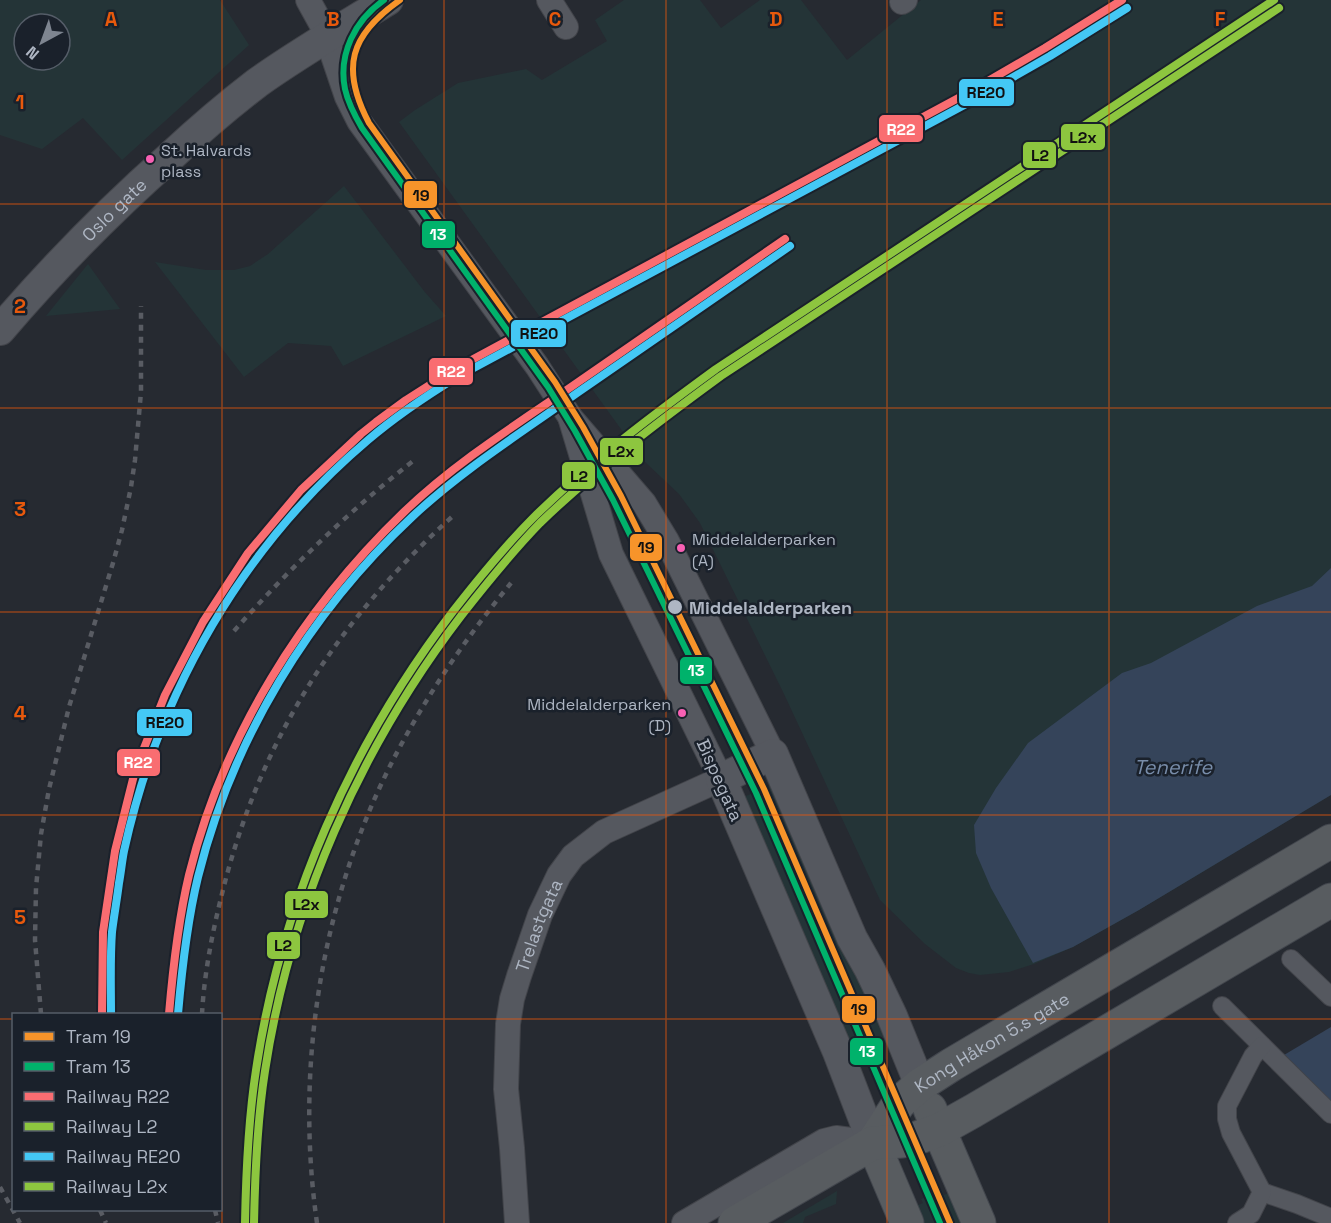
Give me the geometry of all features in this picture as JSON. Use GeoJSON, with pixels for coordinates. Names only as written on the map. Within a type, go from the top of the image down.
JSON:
{"type":"FeatureCollection","features":[{"type":"Feature","properties":{"kind":"highway","name":"Kong Håkon 5.s gate"},"geometry":{"type":"LineString","coordinates":[[873,1143],[899,1103],[920,1085],[1331,841]]}},
{"type":"Feature","properties":{"kind":"highway"},"geometry":{"type":"LineString","coordinates":[[735,1223],[873,1143],[914,1139],[939,1130],[1331,900]]}},
{"type":"Feature","properties":{"kind":"highway"},"geometry":{"type":"LineString","coordinates":[[920,1085],[979,1223]]}},
{"type":"Feature","properties":{"kind":"highway"},"geometry":{"type":"LineString","coordinates":[[873,1143],[907,1223]]}},
{"type":"Feature","properties":{"kind":"street","name":"Bispegata"},"geometry":{"type":"LineString","coordinates":[[308,0],[327,38],[347,97],[359,121],[537,366],[570,417],[644,503],[661,530],[773,754],[852,938],[892,1016],[920,1085]]}},
{"type":"Feature","properties":{"kind":"street","name":"Oslo gate"},"geometry":{"type":"LineString","coordinates":[[0,330],[41,282],[141,182],[233,101],[258,82],[388,0]]}},
{"type":"Feature","properties":{"kind":"street"},"geometry":{"type":"LineString","coordinates":[[549,0],[566,27]]}},
{"type":"Feature","properties":{"kind":"street","name":"Bispegata"},"geometry":{"type":"LineString","coordinates":[[570,417],[611,554],[721,779],[838,1052],[873,1143]]}},
{"type":"Feature","properties":{"kind":"street","name":"Trelastgata"},"geometry":{"type":"LineString","coordinates":[[517,1223],[506,1089],[508,1024],[519,976],[540,915],[559,875],[573,856],[604,832],[773,754]]}},
{"type":"Feature","properties":{"kind":"street"},"geometry":{"type":"LineString","coordinates":[[1291,959],[1331,997]]}},
{"type":"Feature","properties":{"kind":"street"},"geometry":{"type":"LineString","coordinates":[[1222,1006],[1331,1114]]}},
{"type":"Feature","properties":{"kind":"street"},"geometry":{"type":"LineString","coordinates":[[1262,1046],[1252,1056],[1227,1106],[1227,1119],[1231,1133],[1262,1192],[1331,1218]]}},
{"type":"Feature","properties":{"kind":"street"},"geometry":{"type":"LineString","coordinates":[[684,1223],[824,1141],[836,1138],[873,1143]]}},
{"type":"Feature","properties":{"kind":"street"},"geometry":{"type":"LineString","coordinates":[[1237,1223],[1251,1214],[1262,1192]]}},
{"type":"Feature","properties":{"kind":"shaded area"},"geometry":{"type":"Polygon","coordinates":[[[0,0],[220,0],[249,45],[122,160],[83,118],[42,149],[0,135],[0,0]]]}},
{"type":"Feature","properties":{"kind":"shaded area","name":"Middelalderparken"},"geometry":{"type":"Polygon","coordinates":[[[624,0],[700,0],[721,28],[760,0],[801,0],[847,60],[921,0],[1331,0],[1331,795],[1073,947],[1009,972],[980,975],[956,968],[925,944],[880,900],[784,694],[700,523],[679,494],[644,461],[399,122],[458,83],[526,69],[542,80],[607,41],[595,20],[624,0]]]}},
{"type":"Feature","properties":{"kind":"shaded area"},"geometry":{"type":"Polygon","coordinates":[[[344,186],[424,291],[446,316],[343,366],[331,346],[288,343],[244,377],[155,262],[206,270],[234,270],[250,266],[268,254],[344,186]]]}},
{"type":"Feature","properties":{"kind":"shaded area"},"geometry":{"type":"Polygon","coordinates":[[[88,264],[120,309],[46,316],[88,264]]]}},
{"type":"Feature","properties":{"kind":"shaded area"},"geometry":{"type":"Polygon","coordinates":[[[774,784],[892,1036],[879,1044],[881,1048],[861,1060],[859,1056],[850,1061],[739,799],[774,784]]]}},
{"type":"Feature","properties":{"kind":"shaded area"},"geometry":{"type":"Polygon","coordinates":[[[942,1190],[944,1195],[953,1191],[967,1223],[920,1223],[913,1207],[923,1203],[921,1199],[942,1190]]]}},
{"type":"Feature","properties":{"kind":"shaded area"},"geometry":{"type":"Polygon","coordinates":[[[837,1191],[836,1204],[805,1217],[803,1223],[783,1223],[837,1191]]]}},
{"type":"Feature","properties":{"kind":"water","name":"Tenerife"},"geometry":{"type":"Polygon","coordinates":[[[1331,568],[1331,795],[1139,910],[1073,947],[1033,963],[991,888],[976,853],[974,825],[996,788],[1028,743],[1122,673],[1151,663],[1257,606],[1312,586],[1331,568]]]}},
{"type":"Feature","properties":{"kind":"water"},"geometry":{"type":"Polygon","coordinates":[[[1331,1027],[1331,1101],[1284,1055],[1331,1027]]]}},
{"type":"Feature","properties":{"kind":"railway"},"geometry":{"type":"LineString","coordinates":[[41,1013],[35,940],[36,888],[41,834],[49,789],[69,707],[113,563],[131,487],[141,392],[141,306]]}},
{"type":"Feature","properties":{"kind":"railway"},"geometry":{"type":"LineString","coordinates":[[234,631],[320,542],[365,500],[413,461]]}},
{"type":"Feature","properties":{"kind":"railway"},"geometry":{"type":"LineString","coordinates":[[202,1013],[206,972],[220,902],[255,790],[279,739],[306,690],[337,644],[372,599],[411,556],[454,515]]}},
{"type":"Feature","properties":{"kind":"railway"},"geometry":{"type":"LineString","coordinates":[[317,1223],[311,1165],[309,1107],[312,1048],[319,990],[330,933],[346,876],[365,821],[415,719],[460,649],[511,583]]}},
{"type":"Feature","properties":{"kind":"railway"},"geometry":{"type":"LineString","coordinates":[[0,1187],[12,1209]]}},
{"type":"Feature","properties":{"kind":"railway"},"geometry":{"type":"LineString","coordinates":[[13,1211],[20,1223]]}},
{"type":"Feature","properties":{"kind":"railway"},"geometry":{"type":"LineString","coordinates":[[100,1211],[106,1223]]}},
{"type":"Feature","properties":{"kind":"railway"},"geometry":{"type":"LineString","coordinates":[[215,1211],[218,1223]]}},
{"type":"Feature","properties":{"kind":"tram line","name":"13"},"geometry":{"type":"LineString","coordinates":[[384,0],[365,17],[357,28],[347,51],[343,76],[346,94],[352,109],[362,128],[548,387],[613,500],[756,793],[940,1223]]}},
{"type":"Feature","properties":{"kind":"tram line","name":"19"},"geometry":{"type":"LineString","coordinates":[[400,0],[370,26],[355,54],[353,69],[360,103],[369,123],[555,382],[621,496],[764,789],[950,1223]]}},
{"type":"Feature","properties":{"kind":"rail line","name":"R22"},"geometry":{"type":"LineString","coordinates":[[102,1013],[103,932],[115,851],[135,771],[165,695],[203,622],[248,553],[301,490],[376,422],[453,370],[964,95],[1122,0]]}},
{"type":"Feature","properties":{"kind":"rail line","name":"L2"},"geometry":{"type":"LineString","coordinates":[[245,1223],[248,1146],[256,1070],[267,1008],[302,886],[353,770],[383,715],[417,661],[493,562],[534,517],[577,477],[716,369],[1274,0]]}},
{"type":"Feature","properties":{"kind":"rail line","name":"RE20"},"geometry":{"type":"LineString","coordinates":[[111,1013],[112,932],[123,855],[139,792],[159,734],[212,625],[245,574],[282,526],[323,482],[389,423],[457,377],[968,103],[1127,8]]}},
{"type":"Feature","properties":{"kind":"rail line","name":"L2x"},"geometry":{"type":"LineString","coordinates":[[254,1223],[257,1147],[265,1071],[276,1009],[311,889],[334,831],[361,774],[391,720],[461,616],[499,568],[540,523],[583,484],[651,428],[721,376],[1279,8]]}},
{"type":"Feature","properties":{"kind":"rail line","name":"R22"},"geometry":{"type":"LineString","coordinates":[[169,1013],[176,944],[185,892],[204,824],[223,774],[245,725],[271,678],[332,591],[404,512],[443,478],[506,431],[785,239]]}},
{"type":"Feature","properties":{"kind":"rail line","name":"RE20"},"geometry":{"type":"LineString","coordinates":[[178,1013],[185,945],[194,894],[213,826],[231,776],[253,728],[279,682],[308,637],[340,594],[375,554],[451,483],[513,437],[790,246]]}},
{"type":"Feature","properties":{"kind":"place","name":"St. Halvards plass"},"geometry":{"type":"Point","coordinates":[150,159]}},
{"type":"Feature","properties":{"kind":"place","name":"Middelalderparken (A)"},"geometry":{"type":"Point","coordinates":[681,548]}},
{"type":"Feature","properties":{"kind":"place","name":"Middelalderparken"},"geometry":{"type":"Point","coordinates":[675,607]}},
{"type":"Feature","properties":{"kind":"place","name":"Middelalderparken (D)"},"geometry":{"type":"Point","coordinates":[682,713]}}]}
